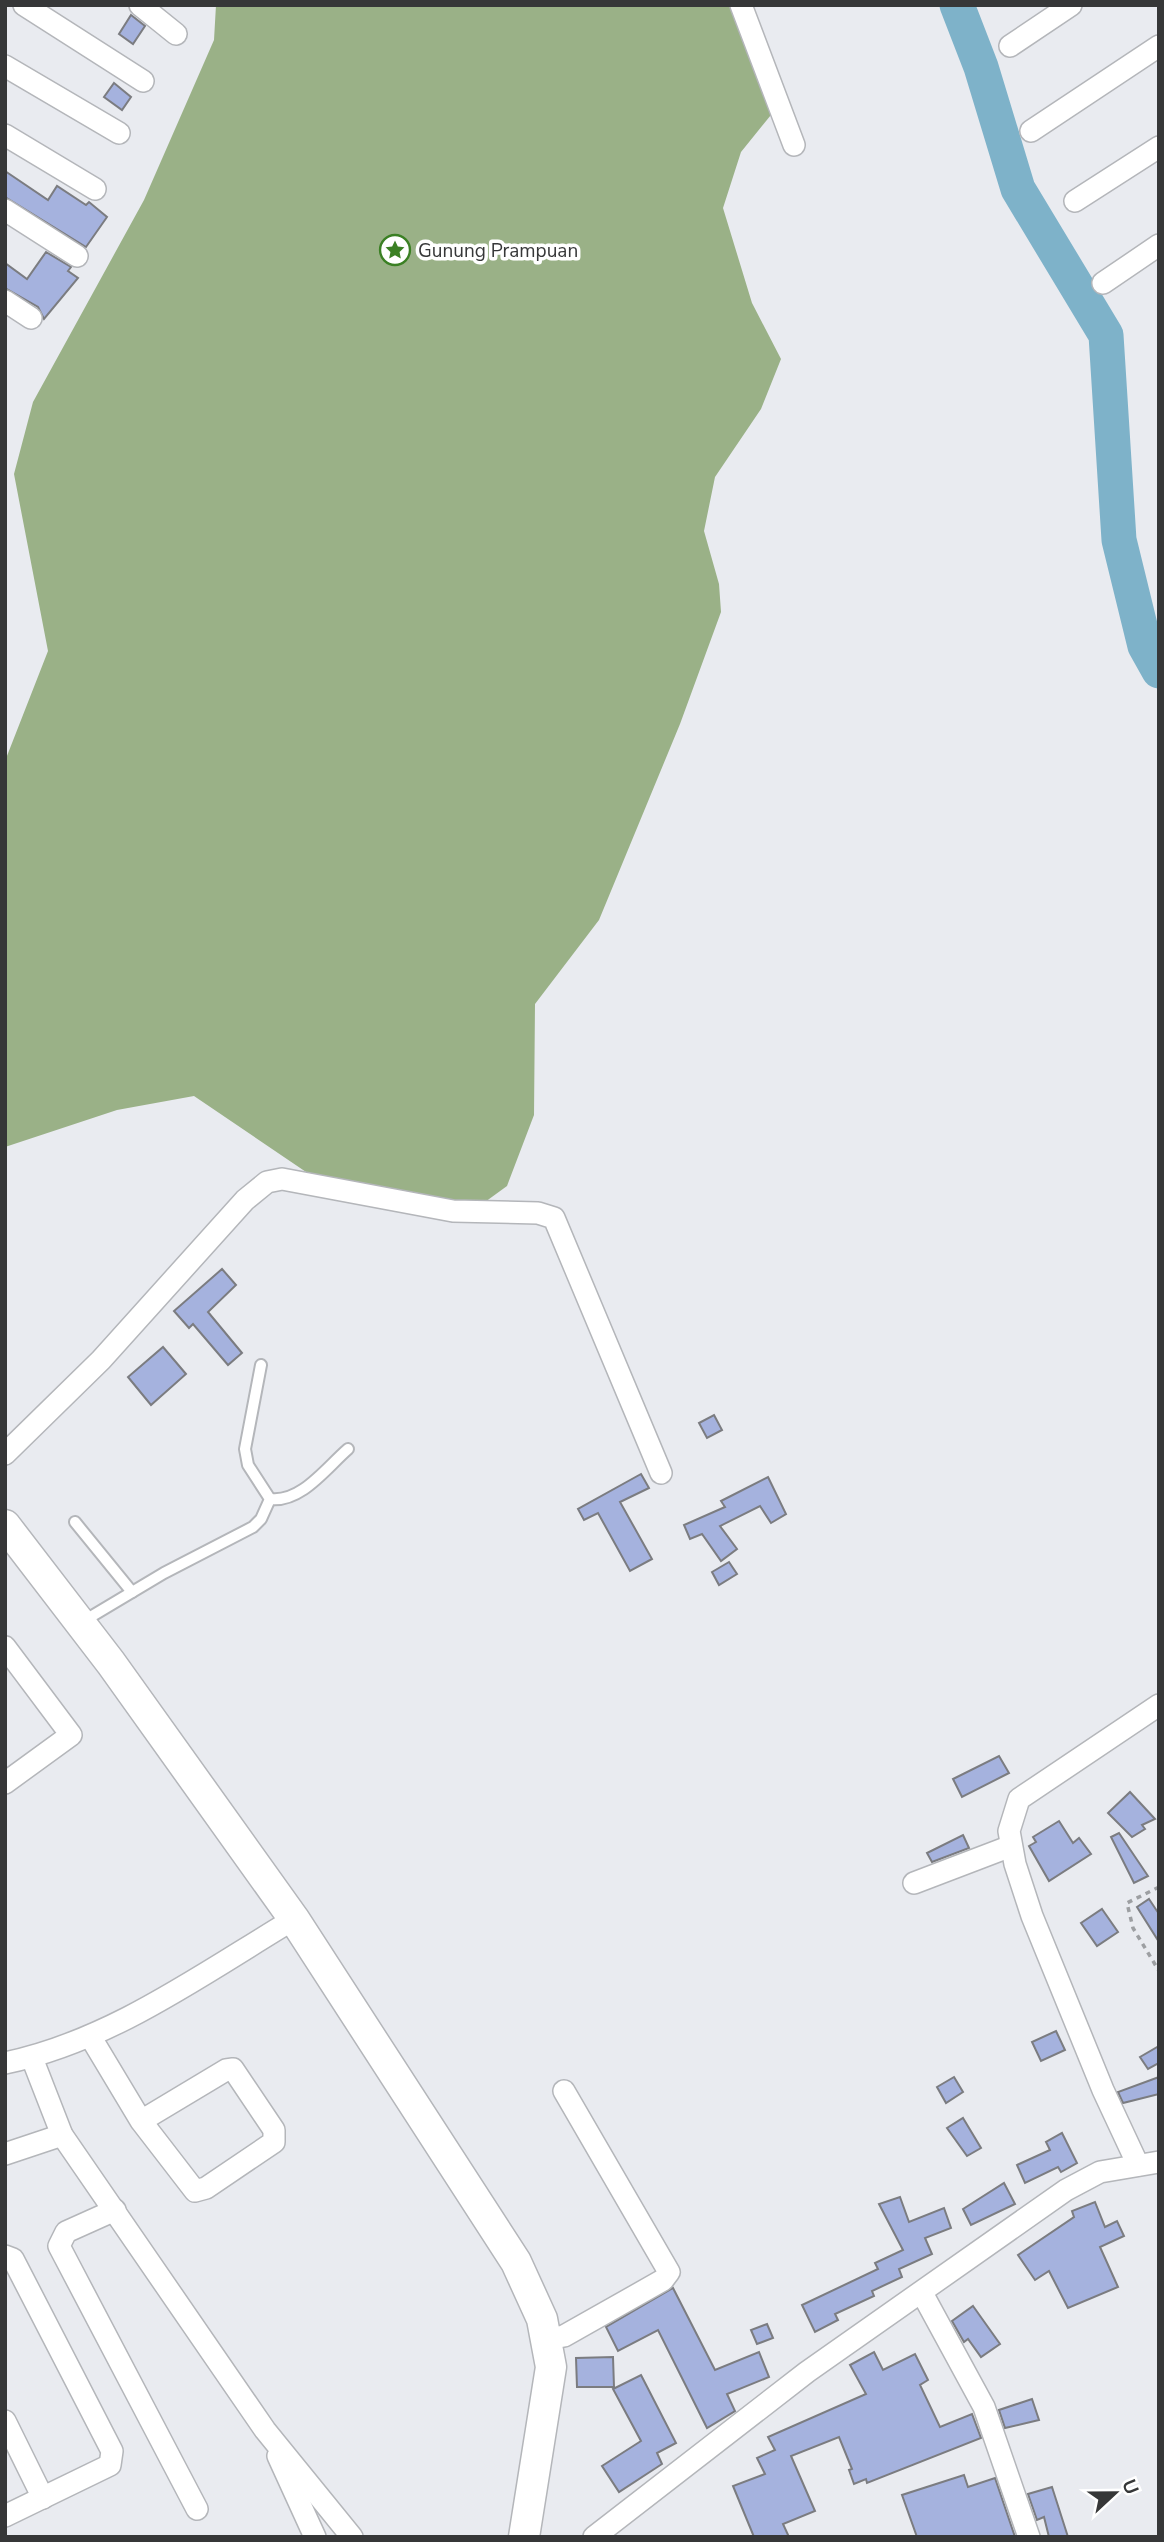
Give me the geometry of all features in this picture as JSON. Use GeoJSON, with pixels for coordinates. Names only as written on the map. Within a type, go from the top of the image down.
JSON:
{"type":"FeatureCollection","features":[{"type":"Feature","properties":{"kind":"street"},"geometry":{"type":"LineString","coordinates":[[24,5],[143,81]]}},
{"type":"Feature","properties":{"kind":"street"},"geometry":{"type":"LineString","coordinates":[[140,5],[176,34]]}},
{"type":"Feature","properties":{"kind":"street"},"geometry":{"type":"LineString","coordinates":[[741,5],[794,145]]}},
{"type":"Feature","properties":{"kind":"street"},"geometry":{"type":"LineString","coordinates":[[1010,46],[1071,5]]}},
{"type":"Feature","properties":{"kind":"street"},"geometry":{"type":"LineString","coordinates":[[1031,131],[1159,46]]}},
{"type":"Feature","properties":{"kind":"street"},"geometry":{"type":"LineString","coordinates":[[5,66],[118,133]]}},
{"type":"Feature","properties":{"kind":"street"},"geometry":{"type":"LineString","coordinates":[[5,135],[95,189]]}},
{"type":"Feature","properties":{"kind":"street"},"geometry":{"type":"LineString","coordinates":[[1075,201],[1159,147]]}},
{"type":"Feature","properties":{"kind":"street"},"geometry":{"type":"LineString","coordinates":[[5,211],[77,256]]}},
{"type":"Feature","properties":{"kind":"street"},"geometry":{"type":"LineString","coordinates":[[1103,283],[1159,245]]}},
{"type":"Feature","properties":{"kind":"street"},"geometry":{"type":"LineString","coordinates":[[5,301],[31,318]]}},
{"type":"Feature","properties":{"kind":"street"},"geometry":{"type":"LineString","coordinates":[[5,1454],[101,1360],[256,1189],[273,1179],[282,1179],[453,1211],[538,1213],[554,1218],[661,1473]]}},
{"type":"Feature","properties":{"kind":"street"},"geometry":{"type":"LineString","coordinates":[[5,1525],[80,1624],[293,1919],[516,2262],[542,2319],[551,2367],[524,2537]]}},
{"type":"Feature","properties":{"kind":"street"},"geometry":{"type":"LineString","coordinates":[[5,1647],[71,1735],[5,1783]]}},
{"type":"Feature","properties":{"kind":"street"},"geometry":{"type":"LineString","coordinates":[[594,2537],[807,2372],[1066,2190],[1100,2172],[1148,2163],[1103,2090],[1032,1916],[1011,1846],[1010,1820],[1019,1799],[1158,1708]]}},
{"type":"Feature","properties":{"kind":"street"},"geometry":{"type":"LineString","coordinates":[[914,1883],[1011,1846]]}},
{"type":"Feature","properties":{"kind":"street"},"geometry":{"type":"LineString","coordinates":[[5,2063],[32,2058],[90,2036],[159,2000],[293,1919]]}},
{"type":"Feature","properties":{"kind":"street"},"geometry":{"type":"LineString","coordinates":[[90,2036],[141,2121],[195,2191],[206,2188],[274,2142],[274,2130],[233,2069],[226,2070],[141,2121]]}},
{"type":"Feature","properties":{"kind":"street"},"geometry":{"type":"LineString","coordinates":[[32,2058],[62,2135],[265,2430],[352,2537]]}},
{"type":"Feature","properties":{"kind":"street"},"geometry":{"type":"LineString","coordinates":[[547,2339],[564,2336],[663,2280],[669,2272],[564,2091]]}},
{"type":"Feature","properties":{"kind":"street"},"geometry":{"type":"LineString","coordinates":[[5,2154],[62,2135]]}},
{"type":"Feature","properties":{"kind":"street"},"geometry":{"type":"LineString","coordinates":[[115,2210],[66,2232],[59,2246],[197,2509]]}},
{"type":"Feature","properties":{"kind":"street"},"geometry":{"type":"LineString","coordinates":[[5,2256],[13,2259],[112,2451],[110,2465],[5,2516]]}},
{"type":"Feature","properties":{"kind":"street"},"geometry":{"type":"LineString","coordinates":[[922,2293],[984,2407],[1029,2537]]}},
{"type":"Feature","properties":{"kind":"street"},"geometry":{"type":"LineString","coordinates":[[5,2421],[43,2498]]}},
{"type":"Feature","properties":{"kind":"street"},"geometry":{"type":"LineString","coordinates":[[265,2430],[315,2537]]}},
{"type":"Feature","properties":{"kind":"lane"},"geometry":{"type":"LineString","coordinates":[[261,1365],[245,1449],[248,1465],[270,1499],[285,1501],[297,1494],[348,1449]]}},
{"type":"Feature","properties":{"kind":"lane"},"geometry":{"type":"LineString","coordinates":[[80,1624],[132,1592],[253,1527],[261,1519],[270,1499]]}},
{"type":"Feature","properties":{"kind":"lane"},"geometry":{"type":"LineString","coordinates":[[75,1522],[132,1592]]}},
{"type":"Feature","properties":{"kind":"path"},"geometry":{"type":"LineString","coordinates":[[1159,1887],[1127,1903],[1133,1928],[1159,1971]]}},
{"type":"Feature","properties":{"kind":"green space"},"geometry":{"type":"Polygon","coordinates":[[[216,5],[738,5],[775,110],[741,152],[723,208],[752,303],[781,359],[761,409],[715,477],[704,531],[719,584],[721,612],[680,724],[599,920],[535,1004],[534,1115],[507,1186],[474,1210],[309,1174],[194,1096],[117,1110],[5,1147],[5,761],[48,651],[14,474],[33,402],[144,200],[214,40],[216,5]]]}},
{"type":"Feature","properties":{"kind":"building"},"geometry":{"type":"Polygon","coordinates":[[[131,15],[145,26],[133,44],[119,34],[131,15]]]}},
{"type":"Feature","properties":{"kind":"building"},"geometry":{"type":"Polygon","coordinates":[[[114,83],[131,97],[122,110],[104,97],[114,83]]]}},
{"type":"Feature","properties":{"kind":"building"},"geometry":{"type":"Polygon","coordinates":[[[5,171],[48,200],[57,186],[86,205],[89,202],[107,217],[86,247],[5,197],[5,171]]]}},
{"type":"Feature","properties":{"kind":"building"},"geometry":{"type":"Polygon","coordinates":[[[46,252],[71,267],[68,271],[78,278],[44,319],[38,307],[5,288],[5,263],[27,279],[46,252]]]}},
{"type":"Feature","properties":{"kind":"building"},"geometry":{"type":"Polygon","coordinates":[[[222,1269],[236,1285],[208,1312],[242,1353],[228,1365],[193,1324],[189,1328],[174,1311],[222,1269]]]}},
{"type":"Feature","properties":{"kind":"building"},"geometry":{"type":"Polygon","coordinates":[[[163,1347],[186,1374],[151,1405],[128,1377],[163,1347]]]}},
{"type":"Feature","properties":{"kind":"building"},"geometry":{"type":"Polygon","coordinates":[[[714,1415],[722,1430],[707,1438],[699,1423],[714,1415]]]}},
{"type":"Feature","properties":{"kind":"building"},"geometry":{"type":"Polygon","coordinates":[[[641,1474],[649,1488],[620,1502],[652,1559],[630,1571],[598,1513],[584,1520],[578,1509],[641,1474]]]}},
{"type":"Feature","properties":{"kind":"building"},"geometry":{"type":"Polygon","coordinates":[[[768,1477],[786,1514],[771,1523],[760,1506],[720,1526],[737,1549],[721,1561],[702,1534],[690,1539],[684,1525],[725,1507],[721,1501],[768,1477]]]}},
{"type":"Feature","properties":{"kind":"building"},"geometry":{"type":"Polygon","coordinates":[[[729,1562],[737,1574],[719,1585],[712,1572],[729,1562]]]}},
{"type":"Feature","properties":{"kind":"building"},"geometry":{"type":"Polygon","coordinates":[[[999,1756],[1009,1773],[962,1797],[953,1779],[999,1756]]]}},
{"type":"Feature","properties":{"kind":"building"},"geometry":{"type":"Polygon","coordinates":[[[1130,1792],[1155,1819],[1142,1825],[1145,1829],[1132,1837],[1108,1813],[1130,1792]]]}},
{"type":"Feature","properties":{"kind":"building"},"geometry":{"type":"Polygon","coordinates":[[[1059,1821],[1073,1843],[1079,1838],[1091,1854],[1049,1881],[1029,1846],[1036,1842],[1033,1837],[1059,1821]]]}},
{"type":"Feature","properties":{"kind":"building"},"geometry":{"type":"Polygon","coordinates":[[[1119,1833],[1148,1876],[1134,1883],[1111,1837],[1119,1833]]]}},
{"type":"Feature","properties":{"kind":"building"},"geometry":{"type":"Polygon","coordinates":[[[963,1835],[969,1848],[932,1862],[927,1853],[963,1835]]]}},
{"type":"Feature","properties":{"kind":"building"},"geometry":{"type":"Polygon","coordinates":[[[1149,1899],[1159,1914],[1159,1942],[1137,1907],[1149,1899]]]}},
{"type":"Feature","properties":{"kind":"building"},"geometry":{"type":"Polygon","coordinates":[[[1102,1909],[1118,1932],[1097,1946],[1081,1923],[1102,1909]]]}},
{"type":"Feature","properties":{"kind":"building"},"geometry":{"type":"Polygon","coordinates":[[[1056,2031],[1065,2050],[1041,2061],[1032,2042],[1056,2031]]]}},
{"type":"Feature","properties":{"kind":"building"},"geometry":{"type":"Polygon","coordinates":[[[1159,2046],[1159,2063],[1148,2069],[1140,2057],[1159,2046]]]}},
{"type":"Feature","properties":{"kind":"building"},"geometry":{"type":"Polygon","coordinates":[[[954,2077],[963,2092],[946,2103],[937,2087],[954,2077]]]}},
{"type":"Feature","properties":{"kind":"building"},"geometry":{"type":"Polygon","coordinates":[[[1159,2077],[1159,2094],[1123,2103],[1118,2092],[1159,2077]]]}},
{"type":"Feature","properties":{"kind":"building"},"geometry":{"type":"Polygon","coordinates":[[[963,2118],[981,2148],[967,2156],[947,2128],[963,2118]]]}},
{"type":"Feature","properties":{"kind":"building"},"geometry":{"type":"Polygon","coordinates":[[[1062,2133],[1077,2163],[1061,2172],[1058,2167],[1025,2183],[1017,2165],[1050,2150],[1046,2142],[1062,2133]]]}},
{"type":"Feature","properties":{"kind":"building"},"geometry":{"type":"Polygon","coordinates":[[[1004,2183],[1015,2204],[971,2225],[963,2209],[1004,2183]]]}},
{"type":"Feature","properties":{"kind":"building"},"geometry":{"type":"Polygon","coordinates":[[[900,2197],[909,2222],[944,2208],[951,2228],[925,2238],[932,2254],[899,2269],[902,2277],[872,2291],[874,2296],[835,2314],[838,2320],[815,2332],[802,2305],[878,2269],[875,2263],[903,2250],[879,2204],[900,2197]]]}},
{"type":"Feature","properties":{"kind":"building"},"geometry":{"type":"Polygon","coordinates":[[[1095,2202],[1105,2227],[1117,2221],[1124,2236],[1100,2247],[1118,2287],[1068,2308],[1049,2271],[1035,2280],[1018,2255],[1074,2217],[1072,2211],[1095,2202]]]}},
{"type":"Feature","properties":{"kind":"building"},"geometry":{"type":"Polygon","coordinates":[[[673,2288],[715,2370],[759,2352],[769,2377],[727,2394],[735,2411],[707,2428],[658,2330],[618,2351],[606,2327],[673,2288]]]}},
{"type":"Feature","properties":{"kind":"building"},"geometry":{"type":"Polygon","coordinates":[[[973,2306],[1000,2344],[981,2357],[968,2339],[964,2342],[952,2321],[973,2306]]]}},
{"type":"Feature","properties":{"kind":"building"},"geometry":{"type":"Polygon","coordinates":[[[767,2324],[773,2338],[757,2344],[751,2330],[767,2324]]]}},
{"type":"Feature","properties":{"kind":"building"},"geometry":{"type":"Polygon","coordinates":[[[874,2352],[883,2370],[915,2354],[928,2380],[920,2385],[940,2427],[972,2414],[981,2438],[867,2483],[866,2479],[854,2484],[849,2470],[852,2469],[839,2437],[791,2456],[815,2511],[783,2524],[789,2537],[754,2537],[733,2486],[765,2474],[757,2458],[775,2450],[768,2437],[866,2394],[850,2365],[874,2352]]]}},
{"type":"Feature","properties":{"kind":"building"},"geometry":{"type":"Polygon","coordinates":[[[613,2357],[614,2387],[577,2387],[576,2358],[613,2357]]]}},
{"type":"Feature","properties":{"kind":"building"},"geometry":{"type":"Polygon","coordinates":[[[641,2375],[676,2443],[657,2453],[662,2464],[619,2492],[602,2466],[641,2441],[613,2389],[641,2375]]]}},
{"type":"Feature","properties":{"kind":"building"},"geometry":{"type":"Polygon","coordinates":[[[1032,2399],[1039,2420],[1005,2428],[999,2410],[1032,2399]]]}},
{"type":"Feature","properties":{"kind":"building"},"geometry":{"type":"Polygon","coordinates":[[[964,2475],[968,2487],[995,2478],[1015,2537],[917,2537],[902,2495],[964,2475]]]}},
{"type":"Feature","properties":{"kind":"building"},"geometry":{"type":"Polygon","coordinates":[[[1052,2487],[1068,2537],[1049,2537],[1044,2517],[1037,2520],[1028,2494],[1052,2487]]]}},
{"type":"Feature","properties":{"kind":"waterway"},"geometry":{"type":"LineString","coordinates":[[957,5],[981,67],[1018,189],[1106,335],[1119,540],[1145,646],[1159,671]]}},
{"type":"Feature","properties":{"kind":"place","name":"Gunung Prampuan"},"geometry":{"type":"Point","coordinates":[395,250]}}]}
